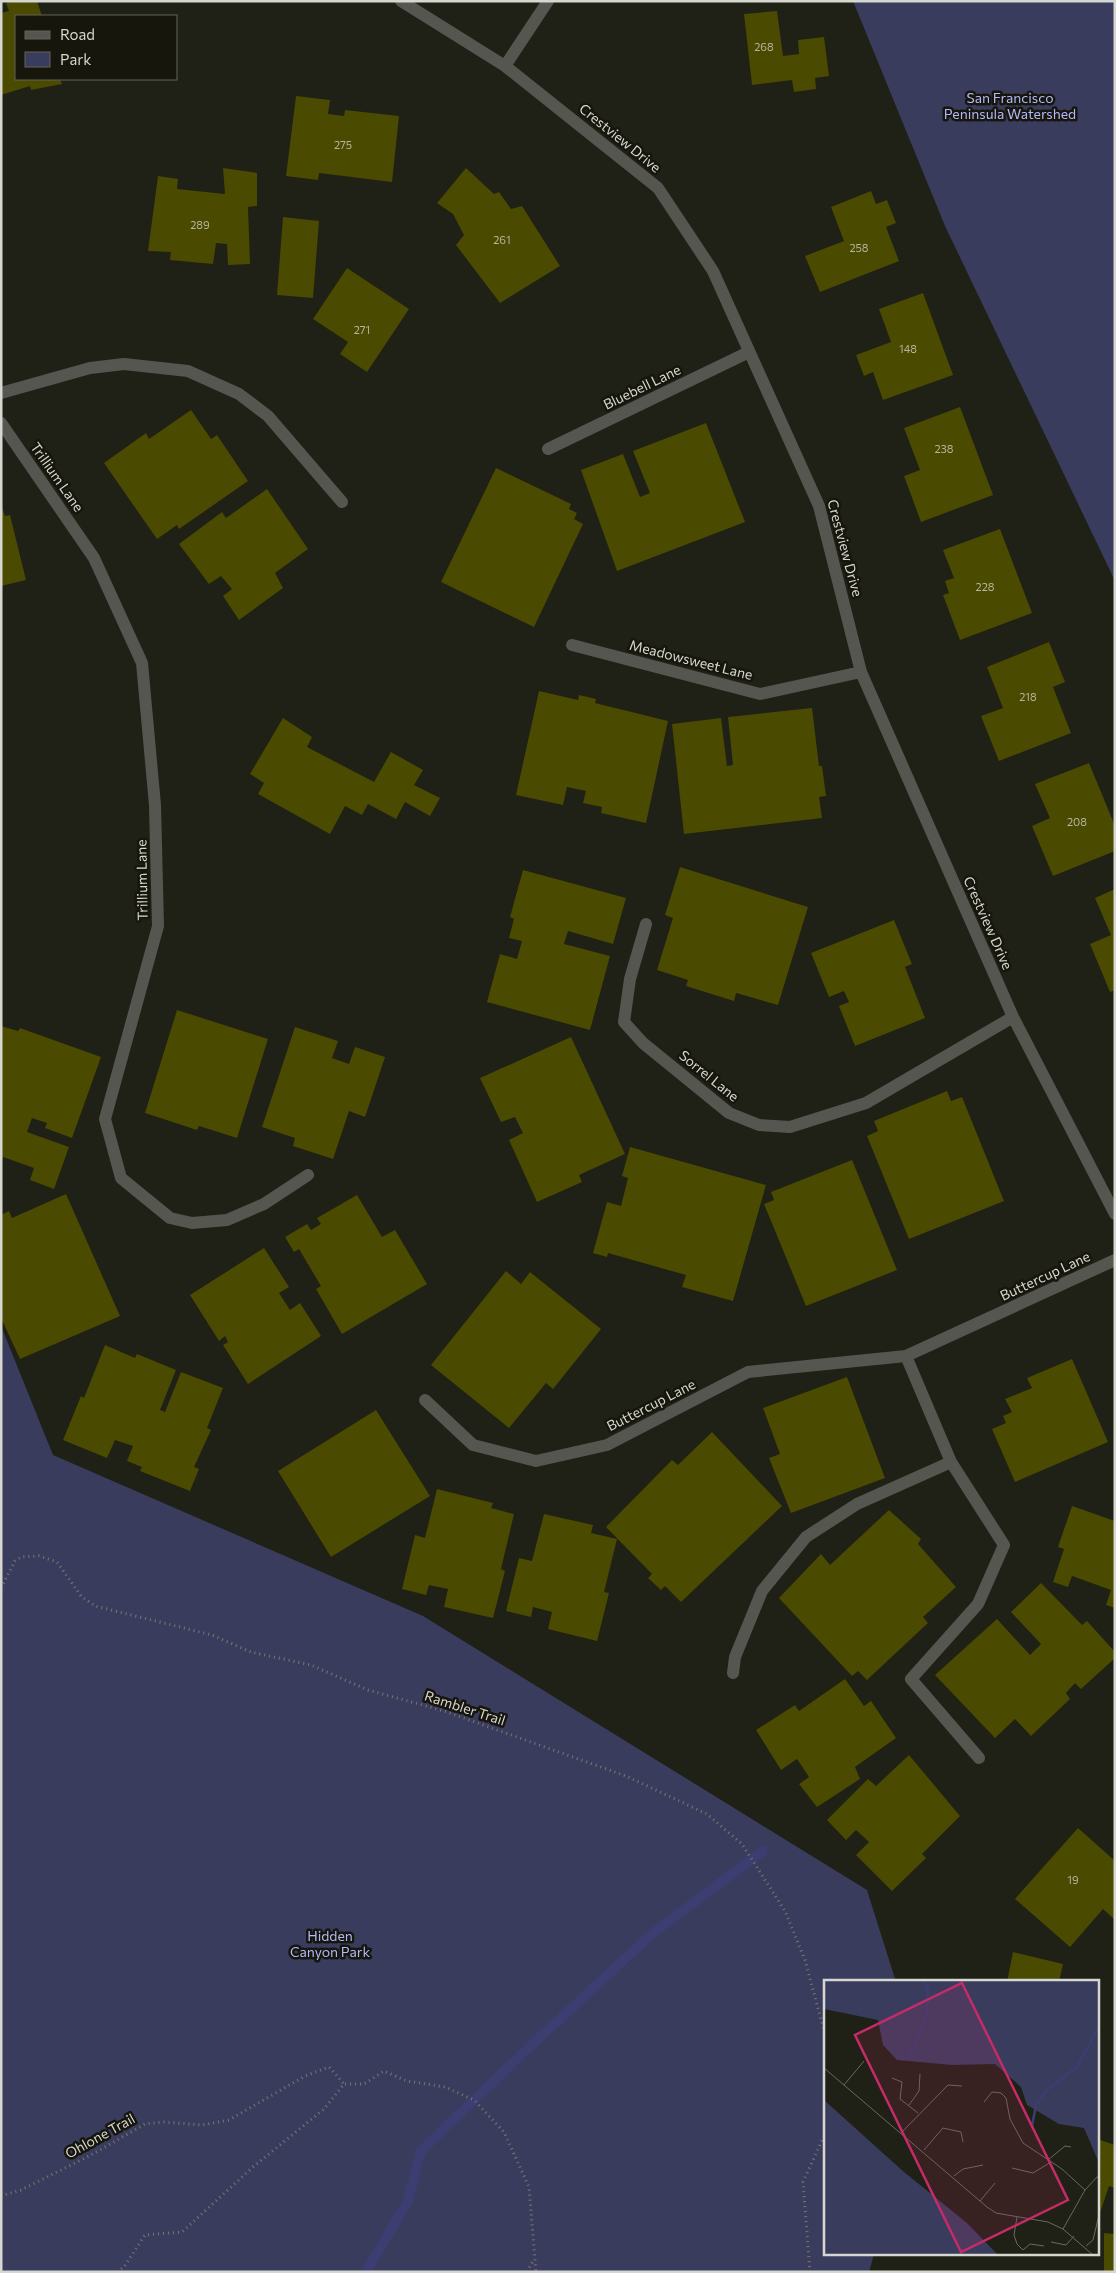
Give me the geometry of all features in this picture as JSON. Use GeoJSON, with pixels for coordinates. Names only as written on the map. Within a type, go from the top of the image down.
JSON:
{"type":"FeatureCollection","features":[{"type":"Feature","properties":{"kind":"street","name":"Crestview Drive"},"geometry":{"type":"LineString","coordinates":[[401,1],[505,66],[658,188],[713,271],[819,506],[861,672],[1012,1017],[1115,1214]]}},
{"type":"Feature","properties":{"kind":"street"},"geometry":{"type":"LineString","coordinates":[[505,66],[548,1]]}},
{"type":"Feature","properties":{"kind":"street","name":"Bluebell Lane"},"geometry":{"type":"LineString","coordinates":[[548,449],[749,352]]}},
{"type":"Feature","properties":{"kind":"street"},"geometry":{"type":"LineString","coordinates":[[1,393],[90,368],[124,364],[188,371],[239,394],[268,416],[342,502]]}},
{"type":"Feature","properties":{"kind":"street","name":"Trillium Lane"},"geometry":{"type":"LineString","coordinates":[[2,426],[94,558],[142,663],[155,804],[158,926],[105,1119],[120,1178],[170,1218],[192,1223],[227,1220],[264,1204],[308,1175]]}},
{"type":"Feature","properties":{"kind":"street","name":"Meadowsweet Lane"},"geometry":{"type":"LineString","coordinates":[[572,645],[760,694],[861,672]]}},
{"type":"Feature","properties":{"kind":"street","name":"Sorrel Lane"},"geometry":{"type":"LineString","coordinates":[[646,924],[630,979],[624,1022],[643,1043],[729,1113],[759,1125],[790,1128],[866,1103],[1012,1017]]}},
{"type":"Feature","properties":{"kind":"street","name":"Buttercup Lane"},"geometry":{"type":"LineString","coordinates":[[425,1400],[473,1445],[536,1461],[607,1445],[748,1372],[906,1356],[1115,1260]]}},
{"type":"Feature","properties":{"kind":"street"},"geometry":{"type":"LineString","coordinates":[[906,1356],[951,1462],[1004,1545],[978,1604],[911,1680],[979,1758]]}},
{"type":"Feature","properties":{"kind":"street"},"geometry":{"type":"LineString","coordinates":[[733,1673],[735,1657],[762,1591],[806,1537],[858,1504],[951,1462]]}},
{"type":"Feature","properties":{"kind":"path","name":"Rambler Trail"},"geometry":{"type":"LineString","coordinates":[[1,1588],[15,1561],[21,1557],[30,1555],[49,1558],[58,1562],[81,1596],[95,1606],[212,1635],[251,1652],[311,1665],[368,1690],[444,1711],[618,1773],[707,1814],[742,1844],[785,1911],[805,1960],[824,2030]]}},
{"type":"Feature","properties":{"kind":"path","name":"Ohlone Trail"},"geometry":{"type":"LineString","coordinates":[[1,2196],[21,2190],[91,2155],[145,2124],[164,2122],[202,2125],[229,2120],[305,2076],[329,2067],[344,2084]]}},
{"type":"Feature","properties":{"kind":"path"},"geometry":{"type":"LineString","coordinates":[[117,2272],[124,2267],[145,2235],[182,2232],[253,2167],[324,2109],[344,2084],[364,2084],[384,2071],[407,2081],[444,2087],[474,2100],[504,2132],[529,2187],[536,2272]]}},
{"type":"Feature","properties":{"kind":"path"},"geometry":{"type":"LineString","coordinates":[[810,2272],[803,2182],[824,2136]]}},
{"type":"Feature","properties":{"kind":"path"},"geometry":{"type":"LineString","coordinates":[[527,2272],[534,2258]]}},
{"type":"Feature","properties":{"kind":"green space","name":"San Francisco Peninsula Watershed"},"geometry":{"type":"Polygon","coordinates":[[[853,1],[1115,1],[1115,581],[945,226],[853,1]]]}},
{"type":"Feature","properties":{"kind":"green space","name":"Hidden Canyon Park"},"geometry":{"type":"Polygon","coordinates":[[[1,1326],[53,1455],[423,1616],[867,1890],[895,1980],[824,1980],[824,2256],[873,2256],[869,2272],[1,2272],[1,1326]]]}},
{"type":"Feature","properties":{"kind":"building"},"geometry":{"type":"Polygon","coordinates":[[[37,1],[42,15],[15,15],[15,80],[60,80],[62,84],[31,90],[30,86],[1,95],[1,13],[9,11],[6,3],[37,1]]]}},
{"type":"Feature","properties":{"kind":"building"},"geometry":{"type":"Polygon","coordinates":[[[777,11],[783,56],[799,54],[798,40],[824,37],[829,76],[815,78],[816,89],[794,92],[792,80],[752,85],[744,14],[777,11]]]}},
{"type":"Feature","properties":{"kind":"building"},"geometry":{"type":"Polygon","coordinates":[[[296,96],[330,100],[328,114],[344,116],[345,110],[399,116],[392,182],[319,173],[318,180],[286,176],[296,96]]]}},
{"type":"Feature","properties":{"kind":"building"},"geometry":{"type":"Polygon","coordinates":[[[223,168],[257,173],[257,206],[248,207],[250,264],[228,265],[227,244],[216,243],[213,264],[170,260],[171,252],[148,251],[158,176],[178,179],[177,189],[225,194],[223,168]]]}},
{"type":"Feature","properties":{"kind":"building"},"geometry":{"type":"Polygon","coordinates":[[[466,168],[494,194],[499,192],[511,209],[522,206],[560,266],[500,303],[456,245],[464,235],[453,214],[437,203],[466,168]]]}},
{"type":"Feature","properties":{"kind":"building"},"geometry":{"type":"Polygon","coordinates":[[[871,191],[876,204],[887,200],[896,223],[886,227],[899,261],[820,292],[805,256],[844,241],[831,207],[871,191]]]}},
{"type":"Feature","properties":{"kind":"building"},"geometry":{"type":"Polygon","coordinates":[[[283,217],[319,221],[313,298],[277,295],[283,217]]]}},
{"type":"Feature","properties":{"kind":"building"},"geometry":{"type":"Polygon","coordinates":[[[347,268],[409,309],[367,372],[340,354],[348,342],[313,319],[347,268]]]}},
{"type":"Feature","properties":{"kind":"building"},"geometry":{"type":"Polygon","coordinates":[[[923,293],[953,375],[883,400],[873,372],[864,376],[856,355],[891,342],[879,309],[923,293]]]}},
{"type":"Feature","properties":{"kind":"building"},"geometry":{"type":"Polygon","coordinates":[[[960,407],[993,495],[921,522],[904,476],[920,470],[904,428],[960,407]]]}},
{"type":"Feature","properties":{"kind":"building"},"geometry":{"type":"Polygon","coordinates":[[[191,410],[211,439],[217,435],[248,481],[179,529],[177,525],[157,539],[104,463],[146,433],[149,439],[191,410]]]}},
{"type":"Feature","properties":{"kind":"building"},"geometry":{"type":"Polygon","coordinates":[[[706,423],[745,522],[617,571],[581,470],[623,454],[640,497],[650,493],[633,451],[706,423]]]}},
{"type":"Feature","properties":{"kind":"building"},"geometry":{"type":"Polygon","coordinates":[[[496,468],[571,504],[569,509],[577,513],[574,519],[583,524],[534,627],[441,582],[496,468]]]}},
{"type":"Feature","properties":{"kind":"building"},"geometry":{"type":"Polygon","coordinates":[[[267,489],[308,549],[275,573],[283,588],[239,620],[223,596],[232,589],[221,576],[209,584],[179,544],[222,512],[226,518],[267,489]]]}},
{"type":"Feature","properties":{"kind":"building"},"geometry":{"type":"Polygon","coordinates":[[[1,504],[5,516],[10,515],[26,580],[1,586],[1,504]]]}},
{"type":"Feature","properties":{"kind":"building"},"geometry":{"type":"Polygon","coordinates":[[[1000,529],[1032,613],[960,640],[943,595],[949,593],[945,581],[954,578],[943,550],[1000,529]]]}},
{"type":"Feature","properties":{"kind":"building"},"geometry":{"type":"Polygon","coordinates":[[[1049,642],[1065,682],[1053,687],[1071,733],[999,761],[981,716],[1003,708],[987,667],[1049,642]]]}},
{"type":"Feature","properties":{"kind":"building"},"geometry":{"type":"Polygon","coordinates":[[[539,691],[578,700],[579,695],[596,699],[595,703],[668,721],[646,823],[601,813],[602,807],[583,803],[586,791],[567,787],[563,805],[516,795],[539,691]]]}},
{"type":"Feature","properties":{"kind":"building"},"geometry":{"type":"Polygon","coordinates":[[[812,708],[819,766],[822,766],[826,796],[819,797],[822,818],[684,834],[672,724],[721,718],[727,766],[733,765],[728,717],[812,708]]]}},
{"type":"Feature","properties":{"kind":"building"},"geometry":{"type":"Polygon","coordinates":[[[283,718],[312,737],[307,747],[374,782],[391,752],[423,770],[414,785],[440,798],[430,816],[405,802],[396,819],[368,804],[362,815],[345,806],[330,834],[258,794],[264,783],[250,774],[283,718]]]}},
{"type":"Feature","properties":{"kind":"building"},"geometry":{"type":"Polygon","coordinates":[[[1089,763],[1115,826],[1115,851],[1053,876],[1032,826],[1050,818],[1035,784],[1089,763]]]}},
{"type":"Feature","properties":{"kind":"building"},"geometry":{"type":"Polygon","coordinates":[[[680,867],[808,907],[778,1005],[736,993],[734,1001],[686,986],[688,980],[657,970],[673,918],[665,915],[680,867]]]}},
{"type":"Feature","properties":{"kind":"building"},"geometry":{"type":"Polygon","coordinates":[[[523,870],[626,898],[613,944],[568,931],[564,944],[610,956],[590,1030],[487,1002],[500,954],[517,959],[522,941],[509,938],[514,919],[510,917],[523,870]]]}},
{"type":"Feature","properties":{"kind":"building"},"geometry":{"type":"Polygon","coordinates":[[[1115,889],[1115,990],[1110,992],[1090,944],[1111,935],[1095,898],[1115,889]]]}},
{"type":"Feature","properties":{"kind":"building"},"geometry":{"type":"Polygon","coordinates":[[[894,920],[912,964],[905,967],[925,1018],[855,1046],[839,1006],[849,1002],[844,991],[829,997],[811,953],[894,920]]]}},
{"type":"Feature","properties":{"kind":"building"},"geometry":{"type":"Polygon","coordinates":[[[177,1010],[268,1039],[237,1138],[199,1126],[197,1130],[145,1113],[177,1010]]]}},
{"type":"Feature","properties":{"kind":"building"},"geometry":{"type":"Polygon","coordinates":[[[1,1026],[18,1031],[20,1028],[101,1057],[72,1138],[45,1128],[47,1123],[32,1118],[27,1132],[69,1147],[54,1189],[30,1180],[34,1168],[3,1157],[1,1162],[1,1026]]]}},
{"type":"Feature","properties":{"kind":"building"},"geometry":{"type":"Polygon","coordinates":[[[295,1027],[338,1041],[332,1058],[349,1064],[355,1047],[385,1057],[365,1117],[349,1111],[333,1159],[293,1146],[295,1138],[262,1127],[295,1027]]]}},
{"type":"Feature","properties":{"kind":"building"},"geometry":{"type":"Polygon","coordinates":[[[571,1037],[625,1154],[579,1175],[582,1182],[537,1202],[509,1140],[523,1133],[515,1117],[501,1122],[480,1078],[571,1037]]]}},
{"type":"Feature","properties":{"kind":"building"},"geometry":{"type":"Polygon","coordinates":[[[947,1091],[951,1101],[962,1097],[1004,1201],[909,1239],[867,1136],[878,1131],[874,1121],[947,1091]]]}},
{"type":"Feature","properties":{"kind":"building"},"geometry":{"type":"Polygon","coordinates":[[[630,1147],[766,1185],[733,1301],[682,1287],[686,1275],[608,1253],[607,1257],[593,1253],[607,1202],[621,1206],[628,1178],[622,1176],[630,1147]]]}},
{"type":"Feature","properties":{"kind":"building"},"geometry":{"type":"Polygon","coordinates":[[[852,1160],[897,1270],[806,1306],[764,1204],[774,1200],[771,1192],[852,1160]]]}},
{"type":"Feature","properties":{"kind":"building"},"geometry":{"type":"Polygon","coordinates":[[[66,1194],[120,1316],[20,1359],[1,1318],[1,1215],[9,1211],[12,1218],[66,1194]]]}},
{"type":"Feature","properties":{"kind":"building"},"geometry":{"type":"Polygon","coordinates":[[[357,1195],[382,1237],[395,1230],[427,1284],[342,1334],[316,1289],[321,1286],[299,1249],[294,1252],[285,1237],[307,1224],[311,1230],[321,1224],[317,1218],[357,1195]]]}},
{"type":"Feature","properties":{"kind":"building"},"geometry":{"type":"Polygon","coordinates":[[[264,1248],[289,1287],[279,1293],[290,1310],[300,1303],[321,1336],[248,1384],[223,1345],[228,1342],[225,1336],[219,1341],[190,1295],[264,1248]]]}},
{"type":"Feature","properties":{"kind":"building"},"geometry":{"type":"Polygon","coordinates":[[[506,1271],[521,1284],[530,1272],[601,1329],[553,1389],[546,1383],[509,1428],[431,1365],[506,1271]]]}},
{"type":"Feature","properties":{"kind":"building"},"geometry":{"type":"Polygon","coordinates":[[[105,1345],[135,1358],[137,1354],[176,1370],[160,1410],[165,1412],[181,1372],[223,1388],[207,1428],[211,1430],[194,1467],[199,1469],[190,1491],[140,1471],[142,1467],[127,1461],[133,1446],[115,1440],[107,1458],[63,1440],[81,1396],[84,1398],[105,1345]]]}},
{"type":"Feature","properties":{"kind":"building"},"geometry":{"type":"Polygon","coordinates":[[[1072,1359],[1108,1442],[1015,1482],[992,1429],[1006,1423],[1003,1416],[1012,1412],[1005,1399],[1032,1388],[1027,1378],[1072,1359]]]}},
{"type":"Feature","properties":{"kind":"building"},"geometry":{"type":"Polygon","coordinates":[[[847,1377],[885,1478],[791,1513],[769,1458],[780,1454],[763,1408],[847,1377]]]}},
{"type":"Feature","properties":{"kind":"building"},"geometry":{"type":"Polygon","coordinates":[[[376,1410],[430,1496],[331,1557],[278,1471],[376,1410]]]}},
{"type":"Feature","properties":{"kind":"building"},"geometry":{"type":"Polygon","coordinates":[[[712,1432],[782,1506],[681,1602],[665,1586],[661,1590],[648,1578],[652,1574],[606,1527],[672,1460],[678,1465],[712,1432]]]}},
{"type":"Feature","properties":{"kind":"building"},"geometry":{"type":"Polygon","coordinates":[[[437,1489],[493,1503],[491,1508],[514,1514],[501,1569],[505,1571],[493,1618],[444,1607],[448,1589],[429,1585],[426,1595],[402,1589],[415,1535],[425,1538],[437,1489]]]}},
{"type":"Feature","properties":{"kind":"building"},"geometry":{"type":"Polygon","coordinates":[[[1072,1506],[1115,1521],[1115,1608],[1106,1605],[1111,1590],[1072,1576],[1068,1587],[1053,1582],[1064,1549],[1058,1547],[1072,1506]]]}},
{"type":"Feature","properties":{"kind":"building"},"geometry":{"type":"Polygon","coordinates":[[[889,1510],[921,1539],[918,1544],[956,1587],[923,1617],[928,1623],[867,1680],[858,1671],[852,1676],[779,1598],[821,1554],[830,1565],[889,1510]]]}},
{"type":"Feature","properties":{"kind":"building"},"geometry":{"type":"Polygon","coordinates":[[[544,1514],[593,1525],[591,1533],[617,1539],[604,1592],[609,1593],[597,1641],[548,1629],[552,1612],[533,1607],[531,1617],[506,1611],[519,1558],[532,1561],[544,1514]]]}},
{"type":"Feature","properties":{"kind":"building"},"geometry":{"type":"Polygon","coordinates":[[[1041,1583],[1082,1625],[1087,1621],[1115,1652],[1115,1658],[1081,1689],[1075,1683],[1066,1693],[1070,1699],[1031,1736],[1015,1719],[995,1738],[935,1675],[997,1619],[1030,1655],[1041,1644],[1011,1612],[1041,1583]]]}},
{"type":"Feature","properties":{"kind":"building"},"geometry":{"type":"Polygon","coordinates":[[[845,1679],[864,1706],[871,1701],[896,1738],[855,1767],[860,1779],[817,1807],[799,1784],[809,1777],[797,1759],[781,1770],[756,1730],[795,1705],[799,1711],[845,1679]]]}},
{"type":"Feature","properties":{"kind":"building"},"geometry":{"type":"Polygon","coordinates":[[[909,1755],[960,1816],[922,1854],[926,1858],[892,1891],[856,1855],[869,1842],[856,1830],[846,1840],[827,1820],[868,1779],[876,1786],[909,1755]]]}},
{"type":"Feature","properties":{"kind":"building"},"geometry":{"type":"Polygon","coordinates":[[[1078,1828],[1115,1861],[1115,1920],[1103,1909],[1070,1947],[1015,1899],[1078,1828]]]}},
{"type":"Feature","properties":{"kind":"building"},"geometry":{"type":"Polygon","coordinates":[[[1013,1952],[1063,1964],[1059,1980],[1007,1980],[1013,1952]]]}},
{"type":"Feature","properties":{"kind":"building"},"geometry":{"type":"Polygon","coordinates":[[[1098,2139],[1115,2145],[1115,2188],[1109,2186],[1098,2219],[1098,2139]]]}},
{"type":"Feature","properties":{"kind":"building"},"geometry":{"type":"Polygon","coordinates":[[[1104,2233],[1115,2234],[1115,2272],[1104,2272],[1104,2233]]]}},
{"type":"Feature","properties":{"kind":"waterway"},"geometry":{"type":"LineString","coordinates":[[366,2272],[408,2201],[421,2151],[523,2053],[654,1932],[763,1851]]}}]}
